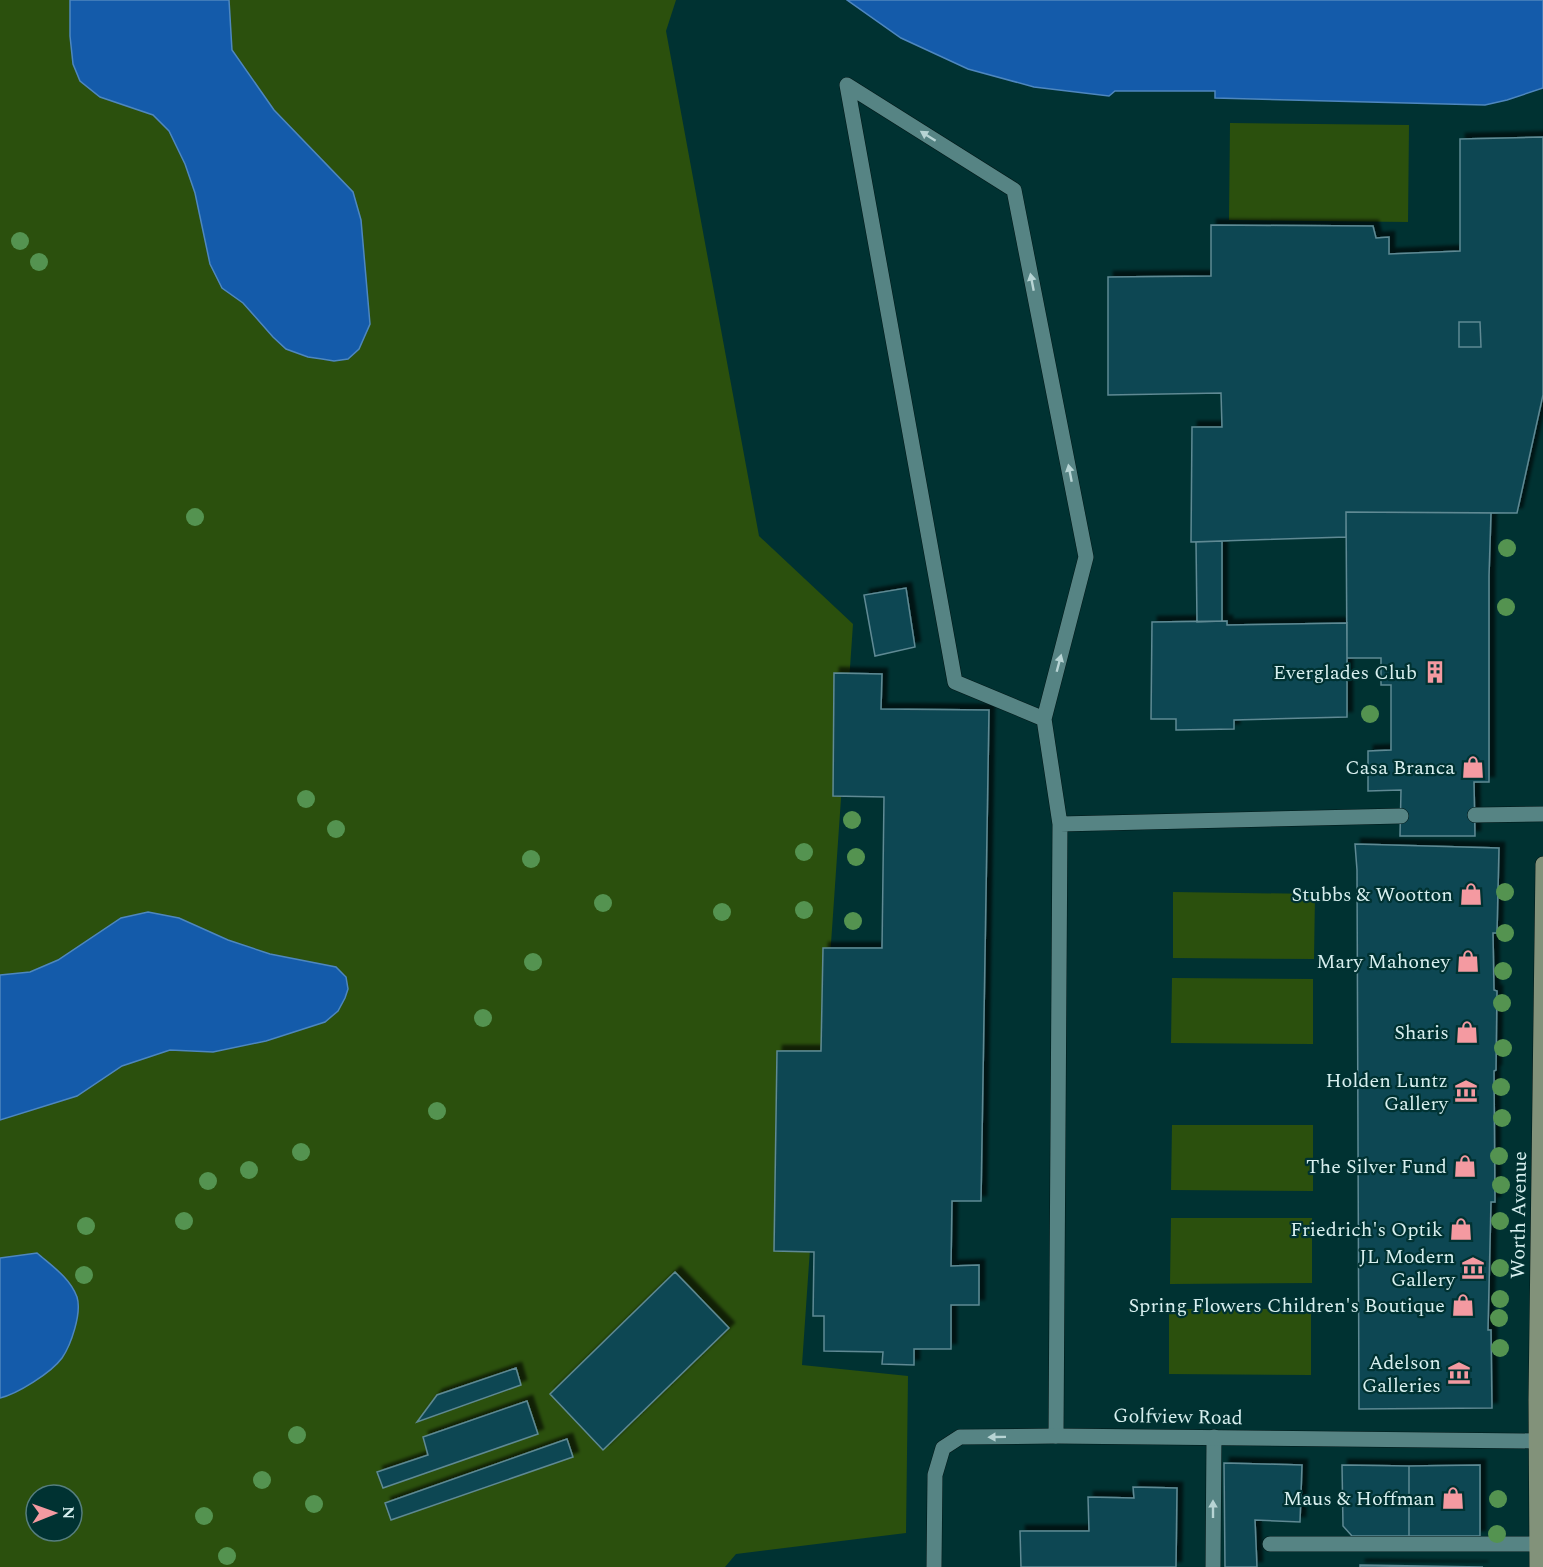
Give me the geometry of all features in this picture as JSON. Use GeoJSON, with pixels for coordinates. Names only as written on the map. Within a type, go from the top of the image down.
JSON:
{"type":"FeatureCollection","features":[{"type":"Feature","properties":{"kind":"street"},"geometry":{"type":"LineString","coordinates":[[1044,719],[955,682],[847,85],[1014,190],[1086,557],[1044,719],[1060,824],[1056,1436]]}},
{"type":"Feature","properties":{"kind":"street"},"geometry":{"type":"LineString","coordinates":[[1475,815],[1543,814]]}},
{"type":"Feature","properties":{"kind":"street"},"geometry":{"type":"LineString","coordinates":[[1060,824],[1401,816]]}},
{"type":"Feature","properties":{"kind":"street","name":"Worth Avenue"},"geometry":{"type":"LineString","coordinates":[[1537,1567],[1543,864]]}},
{"type":"Feature","properties":{"kind":"street","name":"Golfview Road"},"geometry":{"type":"LineString","coordinates":[[934,1567],[935,1475],[943,1448],[960,1437],[1537,1441]]}},
{"type":"Feature","properties":{"kind":"street"},"geometry":{"type":"LineString","coordinates":[[1213,1567],[1214,1437]]}},
{"type":"Feature","properties":{"kind":"street"},"geometry":{"type":"LineString","coordinates":[[1270,1544],[1537,1544]]}},
{"type":"Feature","properties":{"kind":"green space"},"geometry":{"type":"Polygon","coordinates":[[[0,0],[676,0],[666,31],[759,536],[853,624],[802,1365],[908,1376],[906,1533],[736,1554],[725,1567],[0,1567],[0,0]]]}},
{"type":"Feature","properties":{"kind":"green space"},"geometry":{"type":"Polygon","coordinates":[[[1230,123],[1409,125],[1408,222],[1229,220],[1230,123]]]}},
{"type":"Feature","properties":{"kind":"green space"},"geometry":{"type":"Polygon","coordinates":[[[1173,892],[1315,894],[1314,959],[1173,958],[1173,892]]]}},
{"type":"Feature","properties":{"kind":"green space"},"geometry":{"type":"Polygon","coordinates":[[[1172,978],[1313,979],[1313,1044],[1171,1043],[1172,978]]]}},
{"type":"Feature","properties":{"kind":"green space"},"geometry":{"type":"Polygon","coordinates":[[[1172,1125],[1313,1125],[1313,1191],[1171,1190],[1172,1125]]]}},
{"type":"Feature","properties":{"kind":"green space"},"geometry":{"type":"Polygon","coordinates":[[[1171,1218],[1312,1218],[1312,1283],[1170,1284],[1171,1218]]]}},
{"type":"Feature","properties":{"kind":"green space"},"geometry":{"type":"Polygon","coordinates":[[[1169,1309],[1311,1309],[1311,1375],[1169,1374],[1169,1309]]]}},
{"type":"Feature","properties":{"kind":"water"},"geometry":{"type":"Polygon","coordinates":[[[70,0],[229,0],[232,50],[274,110],[353,192],[361,220],[370,324],[359,349],[348,359],[334,361],[308,357],[286,349],[243,303],[222,288],[210,264],[195,193],[185,164],[169,131],[153,115],[100,97],[80,81],[73,64],[70,0]]]}},
{"type":"Feature","properties":{"kind":"water"},"geometry":{"type":"Polygon","coordinates":[[[847,0],[1543,0],[1543,88],[1485,105],[1215,98],[1215,91],[1115,91],[1109,96],[1034,87],[968,69],[901,38],[847,0]]]}},
{"type":"Feature","properties":{"kind":"water"},"geometry":{"type":"Polygon","coordinates":[[[148,912],[179,918],[228,940],[270,954],[336,967],[346,977],[348,989],[345,998],[338,1011],[325,1022],[266,1041],[213,1052],[170,1050],[122,1066],[77,1096],[0,1120],[0,975],[30,972],[58,960],[121,918],[148,912]]]}},
{"type":"Feature","properties":{"kind":"water"},"geometry":{"type":"Polygon","coordinates":[[[37,1253],[60,1273],[74,1290],[78,1304],[75,1329],[57,1364],[33,1382],[0,1398],[0,1258],[37,1253]]]}},
{"type":"Feature","properties":{"kind":"building"},"geometry":{"type":"Polygon","coordinates":[[[1543,137],[1543,395],[1517,513],[1346,512],[1346,537],[1191,542],[1192,427],[1222,427],[1221,393],[1108,395],[1108,277],[1211,276],[1211,225],[1373,226],[1376,238],[1389,237],[1389,254],[1460,251],[1460,139],[1543,137]]]}},
{"type":"Feature","properties":{"kind":"building"},"geometry":{"type":"Polygon","coordinates":[[[1459,322],[1480,322],[1481,347],[1459,347],[1459,322]]]}},
{"type":"Feature","properties":{"kind":"building","name":"Everglades Club"},"geometry":{"type":"Polygon","coordinates":[[[1346,512],[1491,513],[1489,782],[1474,782],[1475,836],[1400,836],[1401,790],[1368,791],[1368,751],[1391,750],[1391,685],[1381,685],[1381,658],[1347,658],[1346,512]]]}},
{"type":"Feature","properties":{"kind":"building"},"geometry":{"type":"Polygon","coordinates":[[[1222,541],[1222,621],[1197,622],[1196,542],[1222,541]]]}},
{"type":"Feature","properties":{"kind":"building"},"geometry":{"type":"Polygon","coordinates":[[[906,588],[915,647],[875,656],[864,595],[906,588]]]}},
{"type":"Feature","properties":{"kind":"building"},"geometry":{"type":"Polygon","coordinates":[[[1227,621],[1227,625],[1347,623],[1347,717],[1234,720],[1234,729],[1176,730],[1176,719],[1151,719],[1152,622],[1227,621]]]}},
{"type":"Feature","properties":{"kind":"building"},"geometry":{"type":"Polygon","coordinates":[[[834,673],[882,674],[881,709],[989,710],[981,1201],[952,1201],[951,1266],[979,1265],[979,1305],[951,1305],[951,1349],[914,1349],[914,1365],[882,1364],[883,1352],[824,1351],[824,1316],[813,1316],[814,1252],[774,1251],[777,1051],[821,1051],[823,948],[882,948],[884,797],[833,796],[834,673]]]}},
{"type":"Feature","properties":{"kind":"building"},"geometry":{"type":"Polygon","coordinates":[[[1355,844],[1499,848],[1497,933],[1493,933],[1494,990],[1497,991],[1496,1070],[1494,1071],[1495,1202],[1491,1202],[1488,1330],[1491,1330],[1492,1408],[1359,1409],[1357,870],[1355,844]]]}},
{"type":"Feature","properties":{"kind":"building"},"geometry":{"type":"Polygon","coordinates":[[[675,1272],[729,1328],[603,1450],[550,1394],[675,1272]]]}},
{"type":"Feature","properties":{"kind":"building"},"geometry":{"type":"Polygon","coordinates":[[[516,1368],[521,1385],[417,1422],[437,1395],[516,1368]]]}},
{"type":"Feature","properties":{"kind":"building"},"geometry":{"type":"Polygon","coordinates":[[[527,1401],[538,1434],[383,1488],[377,1472],[428,1455],[423,1437],[527,1401]]]}},
{"type":"Feature","properties":{"kind":"building"},"geometry":{"type":"Polygon","coordinates":[[[567,1439],[573,1457],[391,1520],[385,1503],[567,1439]]]}},
{"type":"Feature","properties":{"kind":"building"},"geometry":{"type":"Polygon","coordinates":[[[1224,1463],[1302,1465],[1300,1522],[1255,1520],[1257,1567],[1225,1567],[1224,1463]]]}},
{"type":"Feature","properties":{"kind":"building"},"geometry":{"type":"Polygon","coordinates":[[[1342,1465],[1409,1466],[1409,1536],[1352,1536],[1343,1526],[1342,1465]]]}},
{"type":"Feature","properties":{"kind":"building"},"geometry":{"type":"Polygon","coordinates":[[[1480,1465],[1480,1536],[1409,1536],[1409,1466],[1480,1465]]]}},
{"type":"Feature","properties":{"kind":"building"},"geometry":{"type":"Polygon","coordinates":[[[1133,1487],[1177,1488],[1176,1567],[1021,1567],[1020,1531],[1089,1531],[1088,1497],[1134,1498],[1133,1487]]]}},
{"type":"Feature","properties":{"kind":"building"},"geometry":{"type":"Polygon","coordinates":[[[1360,1565],[1483,1567],[1360,1567],[1360,1565]]]}},
{"type":"Feature","properties":{"kind":"place","name":"Everglades Club"},"geometry":{"type":"Point","coordinates":[1435,672]}},
{"type":"Feature","properties":{"kind":"place","name":"Casa Branca"},"geometry":{"type":"Point","coordinates":[1473,767]}},
{"type":"Feature","properties":{"kind":"place","name":"Stubbs & Wootton"},"geometry":{"type":"Point","coordinates":[1471,894]}},
{"type":"Feature","properties":{"kind":"place","name":"Mary Mahoney"},"geometry":{"type":"Point","coordinates":[1468,961]}},
{"type":"Feature","properties":{"kind":"place","name":"Sharis"},"geometry":{"type":"Point","coordinates":[1467,1032]}},
{"type":"Feature","properties":{"kind":"place","name":"Holden Luntz Gallery"},"geometry":{"type":"Point","coordinates":[1466,1091]}},
{"type":"Feature","properties":{"kind":"place","name":"The Silver Fund"},"geometry":{"type":"Point","coordinates":[1465,1166]}},
{"type":"Feature","properties":{"kind":"place","name":"Friedrich's Optik"},"geometry":{"type":"Point","coordinates":[1461,1229]}},
{"type":"Feature","properties":{"kind":"place","name":"JL Modern Gallery"},"geometry":{"type":"Point","coordinates":[1473,1268]}},
{"type":"Feature","properties":{"kind":"place","name":"Spring Flowers Children's Boutique"},"geometry":{"type":"Point","coordinates":[1463,1305]}},
{"type":"Feature","properties":{"kind":"place","name":"Adelson Galleries"},"geometry":{"type":"Point","coordinates":[1459,1373]}},
{"type":"Feature","properties":{"kind":"place","name":"Maus & Hoffman"},"geometry":{"type":"Point","coordinates":[1453,1498]}}]}
